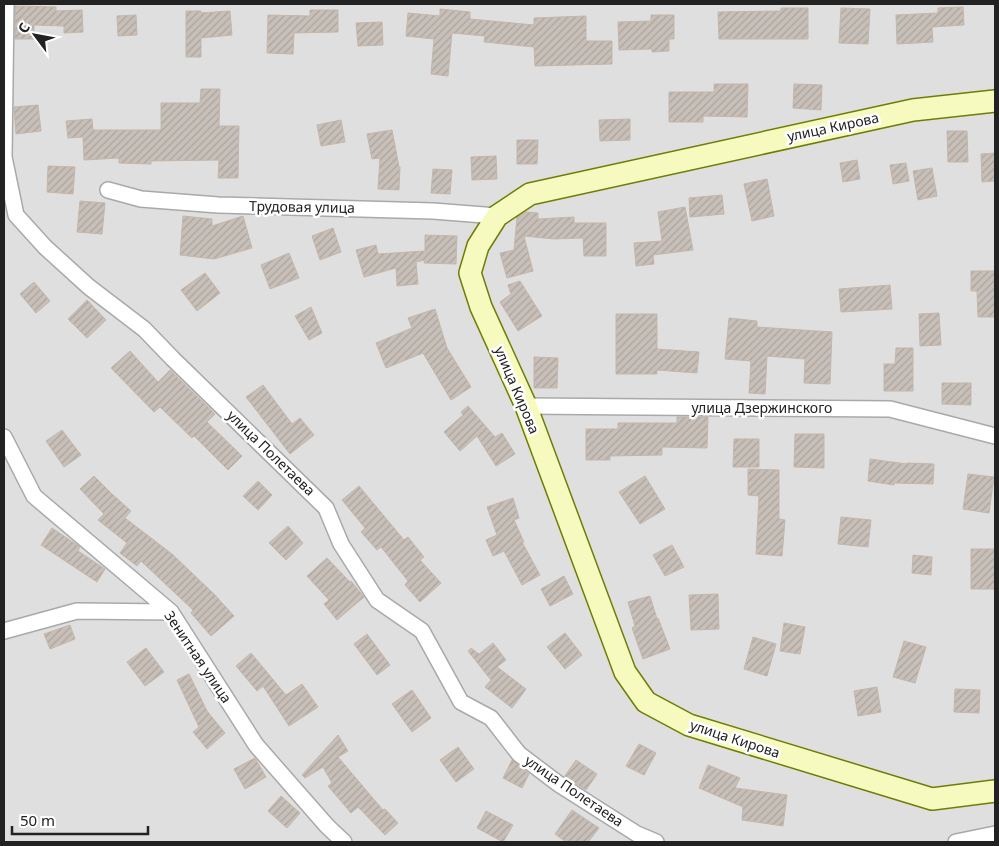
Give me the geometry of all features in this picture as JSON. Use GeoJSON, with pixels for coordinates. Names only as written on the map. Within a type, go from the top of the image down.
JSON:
{"type":"FeatureCollection","features":[{"type":"Feature","properties":{"kind":"main road","name":"улица Кирова"},"geometry":{"type":"LineString","coordinates":[[995,101],[913,110],[530,194],[497,216],[478,246],[470,273],[481,307],[526,406],[625,672],[646,702],[689,726],[932,799],[995,791]]}},
{"type":"Feature","properties":{"kind":"street","name":"улица Полетаева"},"geometry":{"type":"LineString","coordinates":[[6,4],[4,157],[16,216],[89,287],[144,329],[326,508],[341,544],[377,600],[422,631],[461,702],[491,718],[519,754],[560,785],[637,834],[656,842]]}},
{"type":"Feature","properties":{"kind":"street","name":"Трудовая улица"},"geometry":{"type":"LineString","coordinates":[[108,190],[141,199],[208,204],[406,210],[497,216]]}},
{"type":"Feature","properties":{"kind":"street","name":"улица Дзержинского"},"geometry":{"type":"LineString","coordinates":[[526,406],[890,409],[995,436]]}},
{"type":"Feature","properties":{"kind":"street","name":"Зенитная улица"},"geometry":{"type":"LineString","coordinates":[[4,438],[34,496],[170,612],[256,745],[327,826],[344,842]]}},
{"type":"Feature","properties":{"kind":"street"},"geometry":{"type":"LineString","coordinates":[[4,631],[77,612],[170,612]]}},
{"type":"Feature","properties":{"kind":"street"},"geometry":{"type":"LineString","coordinates":[[956,842],[995,834]]}},
{"type":"Feature","properties":{"kind":"shaded area"},"geometry":{"type":"Polygon","coordinates":[[[4,4],[995,4],[995,842],[4,842],[4,4]]]}},
{"type":"Feature","properties":{"kind":"building"},"geometry":{"type":"Polygon","coordinates":[[[15,6],[56,7],[56,11],[82,10],[83,32],[64,33],[64,26],[34,25],[34,39],[15,39],[15,6]]]}},
{"type":"Feature","properties":{"kind":"building"},"geometry":{"type":"Polygon","coordinates":[[[963,7],[964,25],[932,27],[933,42],[897,44],[896,15],[938,13],[938,8],[963,7]]]}},
{"type":"Feature","properties":{"kind":"building"},"geometry":{"type":"Polygon","coordinates":[[[781,8],[808,8],[808,39],[719,39],[718,12],[781,11],[781,8]]]}},
{"type":"Feature","properties":{"kind":"building"},"geometry":{"type":"Polygon","coordinates":[[[841,8],[870,9],[868,44],[839,43],[841,8]]]}},
{"type":"Feature","properties":{"kind":"building"},"geometry":{"type":"Polygon","coordinates":[[[440,9],[470,12],[470,19],[534,25],[534,18],[586,16],[586,41],[612,41],[612,64],[535,66],[534,47],[484,42],[485,36],[452,33],[448,76],[431,74],[434,39],[406,36],[408,13],[440,16],[440,9]]]}},
{"type":"Feature","properties":{"kind":"building"},"geometry":{"type":"Polygon","coordinates":[[[310,10],[338,10],[338,32],[294,33],[293,54],[267,53],[268,15],[310,16],[310,10]]]}},
{"type":"Feature","properties":{"kind":"building"},"geometry":{"type":"Polygon","coordinates":[[[186,11],[201,11],[201,13],[230,11],[232,35],[201,38],[201,57],[186,57],[186,11]]]}},
{"type":"Feature","properties":{"kind":"building"},"geometry":{"type":"Polygon","coordinates":[[[136,15],[137,35],[118,36],[117,16],[136,15]]]}},
{"type":"Feature","properties":{"kind":"building"},"geometry":{"type":"Polygon","coordinates":[[[651,15],[674,15],[674,39],[669,39],[669,51],[652,52],[652,49],[619,50],[618,22],[651,21],[651,15]]]}},
{"type":"Feature","properties":{"kind":"building"},"geometry":{"type":"Polygon","coordinates":[[[382,22],[383,45],[358,46],[356,23],[382,22]]]}},
{"type":"Feature","properties":{"kind":"building"},"geometry":{"type":"Polygon","coordinates":[[[714,84],[748,84],[747,117],[703,116],[703,122],[669,122],[669,92],[714,92],[714,84]]]}},
{"type":"Feature","properties":{"kind":"building"},"geometry":{"type":"Polygon","coordinates":[[[794,84],[822,85],[821,110],[793,108],[794,84]]]}},
{"type":"Feature","properties":{"kind":"building"},"geometry":{"type":"Polygon","coordinates":[[[201,89],[220,89],[219,126],[239,126],[238,178],[218,178],[219,160],[151,161],[151,164],[119,163],[119,158],[84,160],[83,137],[68,138],[66,121],[92,119],[93,130],[161,130],[161,103],[200,103],[201,89]]]}},
{"type":"Feature","properties":{"kind":"building"},"geometry":{"type":"Polygon","coordinates":[[[38,105],[41,131],[16,134],[14,107],[38,105]]]}},
{"type":"Feature","properties":{"kind":"building"},"geometry":{"type":"Polygon","coordinates":[[[630,119],[630,140],[600,141],[599,120],[630,119]]]}},
{"type":"Feature","properties":{"kind":"building"},"geometry":{"type":"Polygon","coordinates":[[[341,120],[345,142],[321,146],[317,125],[341,120]]]}},
{"type":"Feature","properties":{"kind":"building"},"geometry":{"type":"Polygon","coordinates":[[[392,130],[400,167],[399,190],[378,189],[380,158],[372,159],[367,134],[392,130]]]}},
{"type":"Feature","properties":{"kind":"building"},"geometry":{"type":"Polygon","coordinates":[[[947,131],[967,131],[968,162],[948,162],[947,131]]]}},
{"type":"Feature","properties":{"kind":"building"},"geometry":{"type":"Polygon","coordinates":[[[517,140],[538,140],[537,164],[517,164],[517,140]]]}},
{"type":"Feature","properties":{"kind":"building"},"geometry":{"type":"Polygon","coordinates":[[[995,153],[995,181],[982,182],[981,154],[995,153]]]}},
{"type":"Feature","properties":{"kind":"building"},"geometry":{"type":"Polygon","coordinates":[[[496,156],[497,179],[472,180],[471,157],[496,156]]]}},
{"type":"Feature","properties":{"kind":"building"},"geometry":{"type":"Polygon","coordinates":[[[857,160],[860,179],[843,182],[840,163],[857,160]]]}},
{"type":"Feature","properties":{"kind":"building"},"geometry":{"type":"Polygon","coordinates":[[[906,163],[909,181],[893,184],[890,165],[906,163]]]}},
{"type":"Feature","properties":{"kind":"building"},"geometry":{"type":"Polygon","coordinates":[[[48,166],[75,167],[73,194],[47,192],[48,166]]]}},
{"type":"Feature","properties":{"kind":"building"},"geometry":{"type":"Polygon","coordinates":[[[932,168],[937,196],[918,200],[913,171],[932,168]]]}},
{"type":"Feature","properties":{"kind":"building"},"geometry":{"type":"Polygon","coordinates":[[[433,169],[452,170],[450,194],[431,193],[433,169]]]}},
{"type":"Feature","properties":{"kind":"building"},"geometry":{"type":"Polygon","coordinates":[[[767,179],[774,216],[752,221],[744,184],[767,179]]]}},
{"type":"Feature","properties":{"kind":"building"},"geometry":{"type":"Polygon","coordinates":[[[722,195],[724,214],[690,217],[689,198],[722,195]]]}},
{"type":"Feature","properties":{"kind":"building"},"geometry":{"type":"Polygon","coordinates":[[[80,201],[105,203],[102,234],[77,232],[80,201]]]}},
{"type":"Feature","properties":{"kind":"building"},"geometry":{"type":"Polygon","coordinates":[[[685,207],[693,250],[653,255],[654,264],[636,266],[634,243],[662,241],[658,212],[685,207]]]}},
{"type":"Feature","properties":{"kind":"building"},"geometry":{"type":"Polygon","coordinates":[[[526,212],[538,213],[538,219],[574,217],[574,223],[606,223],[606,256],[584,256],[583,238],[554,239],[524,236],[533,271],[507,278],[500,253],[514,250],[517,217],[526,212]]]}},
{"type":"Feature","properties":{"kind":"building"},"geometry":{"type":"Polygon","coordinates":[[[183,216],[212,219],[212,226],[243,216],[252,248],[214,259],[180,255],[183,216]]]}},
{"type":"Feature","properties":{"kind":"building"},"geometry":{"type":"Polygon","coordinates":[[[333,228],[341,252],[320,260],[312,236],[333,228]]]}},
{"type":"Feature","properties":{"kind":"building"},"geometry":{"type":"Polygon","coordinates":[[[425,235],[457,236],[456,264],[424,263],[425,260],[416,262],[418,284],[397,286],[396,268],[364,277],[356,250],[376,245],[378,254],[425,251],[425,235]]]}},
{"type":"Feature","properties":{"kind":"building"},"geometry":{"type":"Polygon","coordinates":[[[289,253],[299,278],[270,289],[261,265],[289,253]]]}},
{"type":"Feature","properties":{"kind":"building"},"geometry":{"type":"Polygon","coordinates":[[[971,271],[995,271],[995,317],[978,317],[977,291],[971,291],[971,271]]]}},
{"type":"Feature","properties":{"kind":"building"},"geometry":{"type":"Polygon","coordinates":[[[205,273],[220,293],[197,311],[181,290],[205,273]]]}},
{"type":"Feature","properties":{"kind":"building"},"geometry":{"type":"Polygon","coordinates":[[[520,281],[542,316],[518,331],[500,302],[511,294],[508,285],[520,281]]]}},
{"type":"Feature","properties":{"kind":"building"},"geometry":{"type":"Polygon","coordinates":[[[34,282],[50,301],[36,313],[20,294],[34,282]]]}},
{"type":"Feature","properties":{"kind":"building"},"geometry":{"type":"Polygon","coordinates":[[[890,285],[892,309],[841,312],[839,289],[890,285]]]}},
{"type":"Feature","properties":{"kind":"building"},"geometry":{"type":"Polygon","coordinates":[[[87,300],[106,320],[87,338],[68,319],[87,300]]]}},
{"type":"Feature","properties":{"kind":"building"},"geometry":{"type":"Polygon","coordinates":[[[311,307],[322,333],[309,340],[295,316],[311,307]]]}},
{"type":"Feature","properties":{"kind":"building"},"geometry":{"type":"Polygon","coordinates":[[[435,309],[447,348],[471,387],[451,400],[423,353],[386,368],[376,343],[412,328],[408,318],[435,309]]]}},
{"type":"Feature","properties":{"kind":"building"},"geometry":{"type":"Polygon","coordinates":[[[939,313],[941,345],[920,346],[919,314],[939,313]]]}},
{"type":"Feature","properties":{"kind":"building"},"geometry":{"type":"Polygon","coordinates":[[[616,314],[657,314],[657,349],[699,352],[697,373],[657,370],[657,374],[616,374],[616,314]]]}},
{"type":"Feature","properties":{"kind":"building"},"geometry":{"type":"Polygon","coordinates":[[[729,318],[757,321],[757,327],[832,332],[830,384],[804,383],[805,359],[767,356],[765,394],[749,393],[751,361],[725,359],[729,318]]]}},
{"type":"Feature","properties":{"kind":"building"},"geometry":{"type":"Polygon","coordinates":[[[896,348],[913,348],[913,391],[884,391],[884,364],[895,364],[896,348]]]}},
{"type":"Feature","properties":{"kind":"building"},"geometry":{"type":"Polygon","coordinates":[[[130,351],[158,382],[170,370],[215,414],[207,422],[242,456],[228,470],[194,436],[192,438],[160,407],[154,412],[111,368],[130,351]]]}},
{"type":"Feature","properties":{"kind":"building"},"geometry":{"type":"Polygon","coordinates":[[[534,357],[558,358],[557,388],[534,388],[534,357]]]}},
{"type":"Feature","properties":{"kind":"building"},"geometry":{"type":"Polygon","coordinates":[[[942,383],[971,383],[971,405],[942,404],[942,383]]]}},
{"type":"Feature","properties":{"kind":"building"},"geometry":{"type":"Polygon","coordinates":[[[263,385],[292,424],[300,418],[314,435],[290,454],[246,397],[263,385]]]}},
{"type":"Feature","properties":{"kind":"building"},"geometry":{"type":"Polygon","coordinates":[[[468,406],[495,437],[502,433],[515,454],[496,466],[477,436],[460,451],[444,432],[463,415],[461,412],[468,406]]]}},
{"type":"Feature","properties":{"kind":"building"},"geometry":{"type":"Polygon","coordinates":[[[677,417],[708,417],[707,448],[662,447],[662,455],[610,456],[610,460],[586,460],[586,429],[618,429],[618,423],[677,423],[677,417]]]}},
{"type":"Feature","properties":{"kind":"building"},"geometry":{"type":"Polygon","coordinates":[[[62,430],[81,455],[64,467],[46,441],[62,430]]]}},
{"type":"Feature","properties":{"kind":"building"},"geometry":{"type":"Polygon","coordinates":[[[795,434],[824,434],[824,468],[794,467],[795,434]]]}},
{"type":"Feature","properties":{"kind":"building"},"geometry":{"type":"Polygon","coordinates":[[[734,439],[759,439],[759,467],[733,467],[734,439]]]}},
{"type":"Feature","properties":{"kind":"building"},"geometry":{"type":"Polygon","coordinates":[[[870,459],[907,464],[934,464],[933,484],[894,483],[894,485],[868,481],[870,459]]]}},
{"type":"Feature","properties":{"kind":"building"},"geometry":{"type":"Polygon","coordinates":[[[748,469],[779,470],[779,519],[785,520],[782,556],[756,554],[759,496],[748,495],[748,469]]]}},
{"type":"Feature","properties":{"kind":"building"},"geometry":{"type":"Polygon","coordinates":[[[968,474],[994,477],[989,513],[963,509],[968,474]]]}},
{"type":"Feature","properties":{"kind":"building"},"geometry":{"type":"Polygon","coordinates":[[[94,476],[131,511],[125,518],[172,554],[234,616],[211,636],[191,613],[193,610],[141,561],[137,566],[120,553],[127,543],[98,520],[104,514],[80,489],[94,476]]]}},
{"type":"Feature","properties":{"kind":"building"},"geometry":{"type":"Polygon","coordinates":[[[645,476],[665,509],[640,524],[619,492],[645,476]]]}},
{"type":"Feature","properties":{"kind":"building"},"geometry":{"type":"Polygon","coordinates":[[[258,481],[272,495],[258,510],[243,496],[258,481]]]}},
{"type":"Feature","properties":{"kind":"building"},"geometry":{"type":"Polygon","coordinates":[[[359,486],[404,540],[408,537],[424,557],[420,560],[441,583],[420,602],[405,585],[408,581],[381,547],[377,550],[361,532],[365,528],[342,500],[359,486]]]}},
{"type":"Feature","properties":{"kind":"building"},"geometry":{"type":"Polygon","coordinates":[[[513,498],[519,518],[514,520],[524,542],[522,542],[540,575],[522,585],[504,551],[493,556],[486,540],[497,535],[487,507],[513,498]]]}},
{"type":"Feature","properties":{"kind":"building"},"geometry":{"type":"Polygon","coordinates":[[[841,517],[871,520],[868,547],[838,544],[841,517]]]}},
{"type":"Feature","properties":{"kind":"building"},"geometry":{"type":"Polygon","coordinates":[[[288,526],[303,543],[286,560],[269,543],[288,526]]]}},
{"type":"Feature","properties":{"kind":"building"},"geometry":{"type":"Polygon","coordinates":[[[52,528],[80,547],[78,551],[105,569],[97,582],[41,545],[52,528]]]}},
{"type":"Feature","properties":{"kind":"building"},"geometry":{"type":"Polygon","coordinates":[[[672,545],[684,567],[665,576],[653,555],[672,545]]]}},
{"type":"Feature","properties":{"kind":"building"},"geometry":{"type":"Polygon","coordinates":[[[971,549],[995,549],[995,589],[971,589],[971,549]]]}},
{"type":"Feature","properties":{"kind":"building"},"geometry":{"type":"Polygon","coordinates":[[[913,555],[932,557],[931,575],[912,573],[913,555]]]}},
{"type":"Feature","properties":{"kind":"building"},"geometry":{"type":"Polygon","coordinates":[[[327,558],[351,581],[364,597],[337,620],[324,604],[329,600],[307,576],[327,558]]]}},
{"type":"Feature","properties":{"kind":"building"},"geometry":{"type":"Polygon","coordinates":[[[564,576],[573,594],[550,606],[541,589],[564,576]]]}},
{"type":"Feature","properties":{"kind":"building"},"geometry":{"type":"Polygon","coordinates":[[[718,594],[719,629],[691,630],[689,595],[718,594]]]}},
{"type":"Feature","properties":{"kind":"building"},"geometry":{"type":"Polygon","coordinates":[[[650,596],[657,619],[670,649],[643,659],[632,628],[635,626],[628,602],[650,596]]]}},
{"type":"Feature","properties":{"kind":"building"},"geometry":{"type":"Polygon","coordinates":[[[784,623],[805,627],[800,654],[780,651],[784,623]]]}},
{"type":"Feature","properties":{"kind":"building"},"geometry":{"type":"Polygon","coordinates":[[[70,625],[75,639],[50,649],[44,634],[70,625]]]}},
{"type":"Feature","properties":{"kind":"building"},"geometry":{"type":"Polygon","coordinates":[[[565,633],[582,655],[565,669],[547,647],[565,633]]]}},
{"type":"Feature","properties":{"kind":"building"},"geometry":{"type":"Polygon","coordinates":[[[367,634],[390,665],[377,675],[354,644],[367,634]]]}},
{"type":"Feature","properties":{"kind":"building"},"geometry":{"type":"Polygon","coordinates":[[[753,637],[776,644],[767,676],[744,669],[753,637]]]}},
{"type":"Feature","properties":{"kind":"building"},"geometry":{"type":"Polygon","coordinates":[[[904,641],[926,647],[915,683],[893,677],[904,641]]]}},
{"type":"Feature","properties":{"kind":"building"},"geometry":{"type":"Polygon","coordinates":[[[493,643],[506,660],[497,667],[526,689],[512,708],[485,687],[491,680],[468,651],[471,648],[479,654],[493,643]]]}},
{"type":"Feature","properties":{"kind":"building"},"geometry":{"type":"Polygon","coordinates":[[[146,648],[164,672],[145,686],[127,662],[146,648]]]}},
{"type":"Feature","properties":{"kind":"building"},"geometry":{"type":"Polygon","coordinates":[[[251,653],[286,695],[302,684],[318,707],[289,726],[263,686],[257,691],[236,666],[251,653]]]}},
{"type":"Feature","properties":{"kind":"building"},"geometry":{"type":"Polygon","coordinates":[[[189,674],[207,711],[225,733],[207,749],[193,732],[199,727],[177,680],[189,674]]]}},
{"type":"Feature","properties":{"kind":"building"},"geometry":{"type":"Polygon","coordinates":[[[877,687],[881,712],[858,716],[854,691],[877,687]]]}},
{"type":"Feature","properties":{"kind":"building"},"geometry":{"type":"Polygon","coordinates":[[[955,689],[980,690],[979,713],[954,712],[955,689]]]}},
{"type":"Feature","properties":{"kind":"building"},"geometry":{"type":"Polygon","coordinates":[[[412,690],[431,718],[412,732],[392,704],[412,690]]]}},
{"type":"Feature","properties":{"kind":"building"},"geometry":{"type":"Polygon","coordinates":[[[338,735],[348,751],[338,757],[383,810],[385,809],[398,823],[385,835],[358,807],[351,813],[328,786],[332,783],[323,767],[305,778],[302,775],[338,735]]]}},
{"type":"Feature","properties":{"kind":"building"},"geometry":{"type":"Polygon","coordinates":[[[639,744],[656,753],[644,775],[626,766],[639,744]]]}},
{"type":"Feature","properties":{"kind":"building"},"geometry":{"type":"Polygon","coordinates":[[[458,747],[474,769],[456,782],[440,760],[458,747]]]}},
{"type":"Feature","properties":{"kind":"building"},"geometry":{"type":"Polygon","coordinates":[[[255,758],[266,777],[245,789],[234,769],[255,758]]]}},
{"type":"Feature","properties":{"kind":"building"},"geometry":{"type":"Polygon","coordinates":[[[512,760],[529,774],[522,788],[503,778],[512,760]]]}},
{"type":"Feature","properties":{"kind":"building"},"geometry":{"type":"Polygon","coordinates":[[[576,760],[597,774],[586,790],[564,777],[576,760]]]}},
{"type":"Feature","properties":{"kind":"building"},"geometry":{"type":"Polygon","coordinates":[[[708,765],[740,778],[735,788],[787,795],[783,826],[742,820],[743,807],[699,788],[708,765]]]}},
{"type":"Feature","properties":{"kind":"building"},"geometry":{"type":"Polygon","coordinates":[[[281,796],[300,813],[287,828],[268,811],[281,796]]]}},
{"type":"Feature","properties":{"kind":"building"},"geometry":{"type":"Polygon","coordinates":[[[572,810],[599,828],[588,842],[566,842],[555,834],[572,810]]]}},
{"type":"Feature","properties":{"kind":"building"},"geometry":{"type":"Polygon","coordinates":[[[486,811],[513,825],[503,842],[477,828],[486,811]]]}}]}
